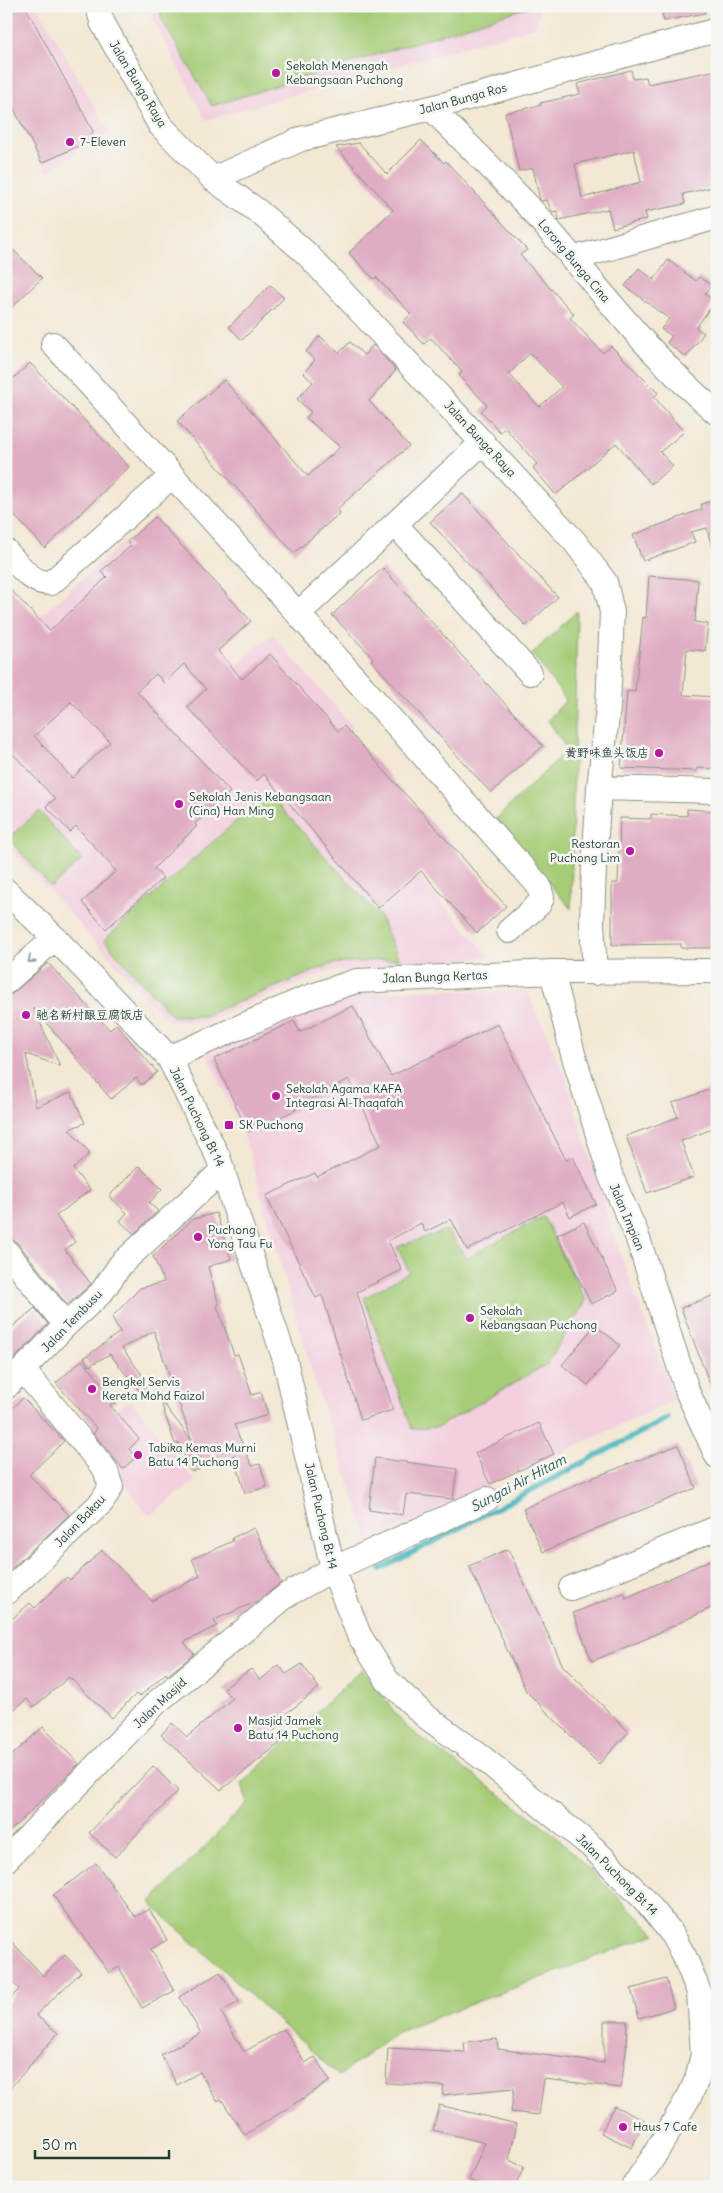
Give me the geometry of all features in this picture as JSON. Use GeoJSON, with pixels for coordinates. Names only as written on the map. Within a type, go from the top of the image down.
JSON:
{"type":"FeatureCollection","features":[{"type":"Feature","properties":{"kind":"street","name":"Jalan Bunga Raya"},"geometry":{"type":"LineString","coordinates":[[98,6],[102,22],[160,124],[213,179],[258,212],[306,253],[575,542],[605,582],[612,612],[608,707],[599,788],[592,923],[595,973]]}},
{"type":"Feature","properties":{"kind":"street","name":"Jalan Bunga Ros"},"geometry":{"type":"LineString","coordinates":[[213,179],[301,139],[431,108],[717,30]]}},
{"type":"Feature","properties":{"kind":"street","name":"Lorong Bunga Cina"},"geometry":{"type":"LineString","coordinates":[[431,108],[527,205],[610,303],[696,395],[717,413]]}},
{"type":"Feature","properties":{"kind":"street"},"geometry":{"type":"LineString","coordinates":[[572,259],[717,217]]}},
{"type":"Feature","properties":{"kind":"street"},"geometry":{"type":"LineString","coordinates":[[52,344],[298,614],[539,886],[542,898],[539,904],[509,931]]}},
{"type":"Feature","properties":{"kind":"street"},"geometry":{"type":"LineString","coordinates":[[298,614],[483,442]]}},
{"type":"Feature","properties":{"kind":"street"},"geometry":{"type":"LineString","coordinates":[[6,551],[40,584],[51,583],[172,476]]}},
{"type":"Feature","properties":{"kind":"street"},"geometry":{"type":"LineString","coordinates":[[396,524],[530,673]]}},
{"type":"Feature","properties":{"kind":"street"},"geometry":{"type":"LineString","coordinates":[[599,788],[717,791]]}},
{"type":"Feature","properties":{"kind":"street","name":"Jalan Puchong Bt 14"},"geometry":{"type":"LineString","coordinates":[[6,891],[55,938],[169,1058],[218,1157],[285,1360],[333,1569],[359,1635],[387,1680],[424,1715],[484,1759],[592,1847],[648,1905],[670,1931],[686,1958],[699,1992],[703,2054],[697,2079],[690,2096],[652,2160],[633,2187]]}},
{"type":"Feature","properties":{"kind":"street"},"geometry":{"type":"LineString","coordinates":[[6,982],[55,938]]}},
{"type":"Feature","properties":{"kind":"street","name":"Jalan Bunga Kertas"},"geometry":{"type":"LineString","coordinates":[[169,1058],[306,998],[356,981],[552,972],[595,973],[717,970]]}},
{"type":"Feature","properties":{"kind":"street","name":"Jalan Impian"},"geometry":{"type":"LineString","coordinates":[[552,972],[573,1054],[611,1177],[636,1233],[688,1393],[717,1456]]}},
{"type":"Feature","properties":{"kind":"street","name":"Jalan Tembusu"},"geometry":{"type":"LineString","coordinates":[[6,1387],[100,1293],[121,1264],[223,1170]]}},
{"type":"Feature","properties":{"kind":"street"},"geometry":{"type":"LineString","coordinates":[[6,1251],[66,1325]]}},
{"type":"Feature","properties":{"kind":"street","name":"Jalan Bakau"},"geometry":{"type":"LineString","coordinates":[[6,1593],[102,1502],[111,1488],[105,1469],[24,1371]]}},
{"type":"Feature","properties":{"kind":"street","name":"Jalan Masjid"},"geometry":{"type":"LineString","coordinates":[[6,1860],[157,1702],[287,1595],[333,1569],[487,1499]]}},
{"type":"Feature","properties":{"kind":"street"},"geometry":{"type":"LineString","coordinates":[[571,1588],[717,1528]]}},
{"type":"Feature","properties":{"kind":"shaded area"},"geometry":{"type":"Polygon","coordinates":[[[6,6],[37,6],[109,132],[47,172],[6,99],[6,6]]]}},
{"type":"Feature","properties":{"kind":"shaded area","name":"Sekolah Menengah Kebangsaan Puchong"},"geometry":{"type":"Polygon","coordinates":[[[150,6],[541,6],[535,27],[206,120],[153,20],[150,6]]]}},
{"type":"Feature","properties":{"kind":"shaded area","name":"Sekolah Jenis Kebangsaan (Cina) Han Ming"},"geometry":{"type":"Polygon","coordinates":[[[125,541],[238,664],[272,634],[353,727],[317,763],[490,957],[329,971],[205,1022],[168,1021],[6,844],[6,647],[125,541]]]}},
{"type":"Feature","properties":{"kind":"shaded area","name":"Sekolah Kebangsaan Puchong"},"geometry":{"type":"Polygon","coordinates":[[[407,990],[527,991],[565,1076],[616,1243],[675,1400],[369,1541],[318,1393],[245,1138],[207,1054],[346,996],[407,990]]]}},
{"type":"Feature","properties":{"kind":"shaded area","name":"Tabika Kemas Murni Batu 14 Puchong"},"geometry":{"type":"Polygon","coordinates":[[[131,1400],[195,1481],[149,1516],[82,1428],[131,1400]]]}},
{"type":"Feature","properties":{"kind":"green space","name":"Sekolah Menengah Kebangsaan Puchong"},"geometry":{"type":"Polygon","coordinates":[[[159,6],[532,6],[212,106],[162,20],[159,6]]]}},
{"type":"Feature","properties":{"kind":"green space"},"geometry":{"type":"Polygon","coordinates":[[[577,611],[571,909],[495,820],[567,750],[548,720],[566,700],[532,654],[577,611]]]}},
{"type":"Feature","properties":{"kind":"green space"},"geometry":{"type":"Polygon","coordinates":[[[267,793],[379,915],[399,959],[332,964],[204,1016],[172,1016],[104,940],[267,793]]]}},
{"type":"Feature","properties":{"kind":"green space"},"geometry":{"type":"Polygon","coordinates":[[[39,811],[82,860],[51,887],[8,838],[39,811]]]}},
{"type":"Feature","properties":{"kind":"green space"},"geometry":{"type":"Polygon","coordinates":[[[543,1216],[586,1301],[547,1364],[438,1427],[412,1429],[364,1298],[409,1272],[397,1247],[447,1230],[467,1258],[543,1216]]]}},
{"type":"Feature","properties":{"kind":"green space"},"geometry":{"type":"Polygon","coordinates":[[[362,1669],[406,1727],[548,1829],[656,1934],[395,2033],[339,2076],[150,1903],[247,1803],[242,1783],[362,1669]]]}},
{"type":"Feature","properties":{"kind":"building"},"geometry":{"type":"Polygon","coordinates":[[[6,6],[25,6],[93,131],[89,141],[42,163],[6,94],[6,6]]]}},
{"type":"Feature","properties":{"kind":"building"},"geometry":{"type":"Polygon","coordinates":[[[660,6],[704,6],[705,13],[664,21],[660,6]]]}},
{"type":"Feature","properties":{"kind":"building"},"geometry":{"type":"Polygon","coordinates":[[[631,70],[633,79],[646,77],[648,84],[717,70],[717,161],[713,162],[717,186],[683,194],[685,204],[645,212],[647,219],[613,228],[608,209],[559,220],[557,211],[552,212],[547,200],[540,200],[533,168],[519,171],[505,113],[580,94],[577,84],[631,70]],[[634,150],[575,164],[582,198],[641,182],[634,150]]]}},
{"type":"Feature","properties":{"kind":"building"},"geometry":{"type":"Polygon","coordinates":[[[421,140],[444,163],[446,161],[527,250],[520,255],[574,314],[570,318],[603,353],[611,346],[658,393],[654,397],[684,432],[660,452],[673,466],[651,484],[616,443],[556,495],[533,468],[537,464],[505,428],[500,432],[481,411],[487,405],[459,376],[462,372],[431,338],[424,344],[403,322],[411,314],[376,277],[374,279],[349,253],[393,210],[336,147],[359,143],[387,174],[421,140]],[[530,353],[509,374],[539,407],[562,387],[530,353]]]}},
{"type":"Feature","properties":{"kind":"building"},"geometry":{"type":"Polygon","coordinates":[[[6,243],[42,278],[6,313],[6,243]]]}},
{"type":"Feature","properties":{"kind":"building"},"geometry":{"type":"Polygon","coordinates":[[[668,260],[696,281],[699,277],[711,285],[705,294],[715,301],[696,328],[704,333],[686,357],[667,343],[672,336],[661,329],[669,319],[625,286],[639,268],[654,280],[668,260]]]}},
{"type":"Feature","properties":{"kind":"building"},"geometry":{"type":"Polygon","coordinates":[[[270,285],[284,298],[242,340],[229,327],[270,285]]]}},
{"type":"Feature","properties":{"kind":"building"},"geometry":{"type":"Polygon","coordinates":[[[320,336],[339,353],[350,342],[364,355],[373,345],[396,370],[369,401],[409,446],[337,509],[340,513],[294,553],[177,421],[224,380],[308,476],[340,447],[306,418],[311,412],[297,399],[313,382],[303,373],[315,360],[306,352],[320,336]]]}},
{"type":"Feature","properties":{"kind":"building"},"geometry":{"type":"Polygon","coordinates":[[[30,363],[129,467],[45,548],[6,507],[6,385],[30,363]]]}},
{"type":"Feature","properties":{"kind":"building"},"geometry":{"type":"Polygon","coordinates":[[[462,493],[558,597],[526,626],[430,522],[462,493]]]}},
{"type":"Feature","properties":{"kind":"building"},"geometry":{"type":"Polygon","coordinates":[[[717,500],[717,545],[711,545],[707,528],[691,532],[695,542],[643,561],[633,535],[702,509],[701,504],[717,500]]]}},
{"type":"Feature","properties":{"kind":"building"},"geometry":{"type":"Polygon","coordinates":[[[155,517],[251,621],[218,651],[242,679],[270,654],[338,731],[344,726],[506,906],[477,933],[421,871],[378,908],[264,774],[257,781],[187,707],[206,689],[184,664],[164,683],[156,674],[137,691],[230,792],[195,824],[197,826],[154,868],[163,878],[106,929],[82,902],[116,871],[76,826],[70,832],[46,806],[55,799],[14,755],[6,762],[6,585],[50,631],[107,577],[101,571],[131,546],[127,542],[155,517]],[[71,702],[34,736],[72,778],[110,742],[71,702]]]}},
{"type":"Feature","properties":{"kind":"building"},"geometry":{"type":"Polygon","coordinates":[[[383,568],[543,746],[491,793],[371,660],[373,658],[332,615],[383,568]]]}},
{"type":"Feature","properties":{"kind":"building"},"geometry":{"type":"Polygon","coordinates":[[[649,576],[698,580],[695,622],[708,624],[705,651],[687,649],[683,695],[717,697],[717,769],[697,768],[697,771],[621,768],[627,691],[635,692],[643,617],[646,618],[649,576]]]}},
{"type":"Feature","properties":{"kind":"building"},"geometry":{"type":"Polygon","coordinates":[[[687,809],[717,811],[712,883],[717,883],[717,948],[681,948],[681,944],[612,945],[612,883],[618,883],[620,818],[651,819],[651,814],[687,816],[687,809]]]}},
{"type":"Feature","properties":{"kind":"building"},"geometry":{"type":"Polygon","coordinates":[[[48,963],[110,1030],[116,1024],[157,1072],[142,1085],[136,1078],[111,1099],[33,1007],[60,1066],[26,1054],[36,1107],[71,1092],[85,1123],[69,1129],[90,1153],[73,1169],[90,1190],[56,1216],[75,1242],[65,1250],[91,1284],[67,1305],[17,1242],[6,1238],[6,999],[48,963]]]}},
{"type":"Feature","properties":{"kind":"building"},"geometry":{"type":"Polygon","coordinates":[[[353,1006],[391,1076],[498,1024],[566,1160],[573,1157],[596,1204],[570,1217],[563,1202],[467,1250],[451,1219],[425,1232],[421,1223],[388,1241],[402,1270],[357,1292],[393,1410],[361,1420],[322,1295],[316,1298],[266,1196],[315,1173],[317,1177],[381,1145],[349,1079],[295,1108],[296,1110],[248,1132],[214,1059],[294,1021],[300,1032],[353,1006]]]}},
{"type":"Feature","properties":{"kind":"building"},"geometry":{"type":"Polygon","coordinates":[[[717,1087],[717,1127],[681,1141],[694,1177],[647,1193],[626,1136],[678,1117],[672,1103],[717,1087]]]}},
{"type":"Feature","properties":{"kind":"building"},"geometry":{"type":"Polygon","coordinates":[[[139,1166],[162,1189],[149,1203],[158,1211],[134,1234],[120,1221],[127,1213],[109,1196],[139,1166]]]}},
{"type":"Feature","properties":{"kind":"building"},"geometry":{"type":"Polygon","coordinates":[[[216,1213],[231,1259],[208,1267],[219,1305],[217,1306],[234,1355],[238,1354],[252,1395],[261,1392],[268,1415],[234,1425],[252,1466],[260,1464],[267,1487],[245,1493],[234,1455],[192,1472],[179,1443],[175,1444],[162,1405],[164,1404],[192,1441],[154,1331],[122,1348],[149,1384],[139,1391],[110,1354],[89,1366],[84,1358],[120,1332],[112,1317],[140,1288],[164,1282],[153,1256],[193,1219],[216,1213]]]}},
{"type":"Feature","properties":{"kind":"building"},"geometry":{"type":"Polygon","coordinates":[[[584,1222],[618,1291],[591,1304],[557,1235],[584,1222]]]}},
{"type":"Feature","properties":{"kind":"building"},"geometry":{"type":"Polygon","coordinates":[[[717,1294],[717,1395],[714,1395],[681,1308],[717,1294]]]}},
{"type":"Feature","properties":{"kind":"building"},"geometry":{"type":"Polygon","coordinates":[[[35,1308],[48,1324],[10,1363],[6,1358],[6,1332],[35,1308]]]}},
{"type":"Feature","properties":{"kind":"building"},"geometry":{"type":"Polygon","coordinates":[[[595,1325],[620,1345],[588,1385],[562,1365],[595,1325]]]}},
{"type":"Feature","properties":{"kind":"building"},"geometry":{"type":"Polygon","coordinates":[[[82,1360],[117,1401],[110,1405],[139,1439],[129,1449],[136,1457],[123,1469],[93,1433],[97,1429],[56,1383],[82,1360]]]}},
{"type":"Feature","properties":{"kind":"building"},"geometry":{"type":"Polygon","coordinates":[[[23,1398],[64,1441],[29,1475],[69,1515],[6,1574],[6,1414],[23,1398]]]}},
{"type":"Feature","properties":{"kind":"building"},"geometry":{"type":"Polygon","coordinates":[[[539,1423],[554,1454],[490,1484],[475,1453],[539,1423]]]}},
{"type":"Feature","properties":{"kind":"building"},"geometry":{"type":"Polygon","coordinates":[[[678,1445],[696,1488],[543,1552],[523,1509],[579,1483],[678,1445]]]}},
{"type":"Feature","properties":{"kind":"building"},"geometry":{"type":"Polygon","coordinates":[[[375,1458],[457,1469],[453,1499],[406,1494],[403,1515],[369,1510],[375,1458]]]}},
{"type":"Feature","properties":{"kind":"building"},"geometry":{"type":"Polygon","coordinates":[[[254,1528],[281,1583],[258,1601],[214,1620],[217,1626],[184,1642],[194,1654],[167,1676],[166,1673],[139,1697],[136,1694],[112,1718],[69,1677],[34,1707],[27,1699],[6,1716],[6,1624],[30,1603],[35,1608],[67,1577],[70,1580],[102,1550],[152,1601],[200,1576],[192,1559],[233,1541],[232,1538],[254,1528]]]}},
{"type":"Feature","properties":{"kind":"building"},"geometry":{"type":"Polygon","coordinates":[[[508,1549],[563,1666],[629,1732],[599,1764],[526,1691],[469,1566],[508,1549]]]}},
{"type":"Feature","properties":{"kind":"building"},"geometry":{"type":"Polygon","coordinates":[[[717,1557],[717,1605],[643,1640],[592,1661],[573,1613],[624,1593],[626,1598],[717,1557]]]}},
{"type":"Feature","properties":{"kind":"building","name":"Masjid Jamek Batu 14 Puchong"},"geometry":{"type":"Polygon","coordinates":[[[302,1664],[319,1688],[287,1713],[290,1716],[272,1733],[280,1743],[221,1790],[161,1735],[172,1723],[187,1737],[232,1699],[223,1689],[251,1669],[260,1680],[279,1665],[286,1674],[302,1664]]]}},
{"type":"Feature","properties":{"kind":"building"},"geometry":{"type":"Polygon","coordinates":[[[43,1727],[79,1764],[6,1835],[6,1761],[43,1727]]]}},
{"type":"Feature","properties":{"kind":"building"},"geometry":{"type":"Polygon","coordinates":[[[153,1766],[178,1791],[115,1857],[89,1833],[153,1766]]]}},
{"type":"Feature","properties":{"kind":"building"},"geometry":{"type":"Polygon","coordinates":[[[96,1863],[135,1917],[149,1909],[167,1940],[151,1949],[174,1991],[142,2008],[119,1967],[109,1973],[53,1895],[96,1863]]]}},
{"type":"Feature","properties":{"kind":"building"},"geometry":{"type":"Polygon","coordinates":[[[6,1935],[43,1976],[65,1955],[81,1972],[36,2015],[58,2033],[6,2093],[6,2004],[19,1989],[6,1975],[6,1935]]]}},
{"type":"Feature","properties":{"kind":"building"},"geometry":{"type":"Polygon","coordinates":[[[220,1972],[239,2002],[221,2012],[244,2052],[284,2029],[305,2063],[315,2057],[330,2081],[245,2135],[221,2099],[217,2101],[200,2072],[177,2085],[161,2055],[201,2033],[179,1997],[220,1972]]]}},
{"type":"Feature","properties":{"kind":"building"},"geometry":{"type":"Polygon","coordinates":[[[666,1979],[674,2008],[639,2018],[631,1989],[666,1979]]]}},
{"type":"Feature","properties":{"kind":"building"},"geometry":{"type":"Polygon","coordinates":[[[604,2021],[627,2021],[626,2050],[621,2088],[544,2079],[539,2115],[511,2112],[514,2088],[442,2095],[444,2086],[386,2083],[388,2048],[465,2052],[464,2042],[497,2039],[498,2049],[604,2063],[604,2021]]]}},
{"type":"Feature","properties":{"kind":"building"},"geometry":{"type":"Polygon","coordinates":[[[439,2105],[517,2124],[509,2160],[524,2167],[515,2187],[485,2187],[469,2180],[485,2143],[433,2130],[439,2105]]]}},
{"type":"Feature","properties":{"kind":"building","name":"Haus 7 Cafe"},"geometry":{"type":"Polygon","coordinates":[[[614,2106],[644,2120],[632,2148],[601,2133],[614,2106]]]}},
{"type":"Feature","properties":{"kind":"waterway","name":"Sungai Air Hitam"},"geometry":{"type":"LineString","coordinates":[[381,1569],[668,1418]]}},
{"type":"Feature","properties":{"kind":"place","name":"Sekolah Menengah Kebangsaan Puchong"},"geometry":{"type":"Point","coordinates":[276,73]}},
{"type":"Feature","properties":{"kind":"place","name":"7-Eleven"},"geometry":{"type":"Point","coordinates":[70,142]}},
{"type":"Feature","properties":{"kind":"place","name":"黄野味鱼头饭店"},"geometry":{"type":"Point","coordinates":[659,753]}},
{"type":"Feature","properties":{"kind":"place","name":"Sekolah Jenis Kebangsaan (Cina) Han Ming"},"geometry":{"type":"Point","coordinates":[179,804]}},
{"type":"Feature","properties":{"kind":"place","name":"Restoran Puchong Lim"},"geometry":{"type":"Point","coordinates":[630,851]}},
{"type":"Feature","properties":{"kind":"place","name":"驰名新村酿豆腐饭店"},"geometry":{"type":"Point","coordinates":[26,1015]}},
{"type":"Feature","properties":{"kind":"place","name":"Sekolah Agama KAFA Integrasi Al-Thaqafah"},"geometry":{"type":"Point","coordinates":[276,1096]}},
{"type":"Feature","properties":{"kind":"place","name":"SK Puchong"},"geometry":{"type":"Point","coordinates":[229,1125]}},
{"type":"Feature","properties":{"kind":"place","name":"Puchong Yong Tau Fu"},"geometry":{"type":"Point","coordinates":[198,1237]}},
{"type":"Feature","properties":{"kind":"place","name":"Sekolah Kebangsaan Puchong"},"geometry":{"type":"Point","coordinates":[470,1318]}},
{"type":"Feature","properties":{"kind":"place","name":"Bengkel Servis Kereta Mohd Faizol"},"geometry":{"type":"Point","coordinates":[92,1389]}},
{"type":"Feature","properties":{"kind":"place","name":"Tabika Kemas Murni Batu 14 Puchong"},"geometry":{"type":"Point","coordinates":[138,1455]}},
{"type":"Feature","properties":{"kind":"place","name":"Masjid Jamek Batu 14 Puchong"},"geometry":{"type":"Point","coordinates":[238,1728]}},
{"type":"Feature","properties":{"kind":"place","name":"Haus 7 Cafe"},"geometry":{"type":"Point","coordinates":[623,2127]}}]}
